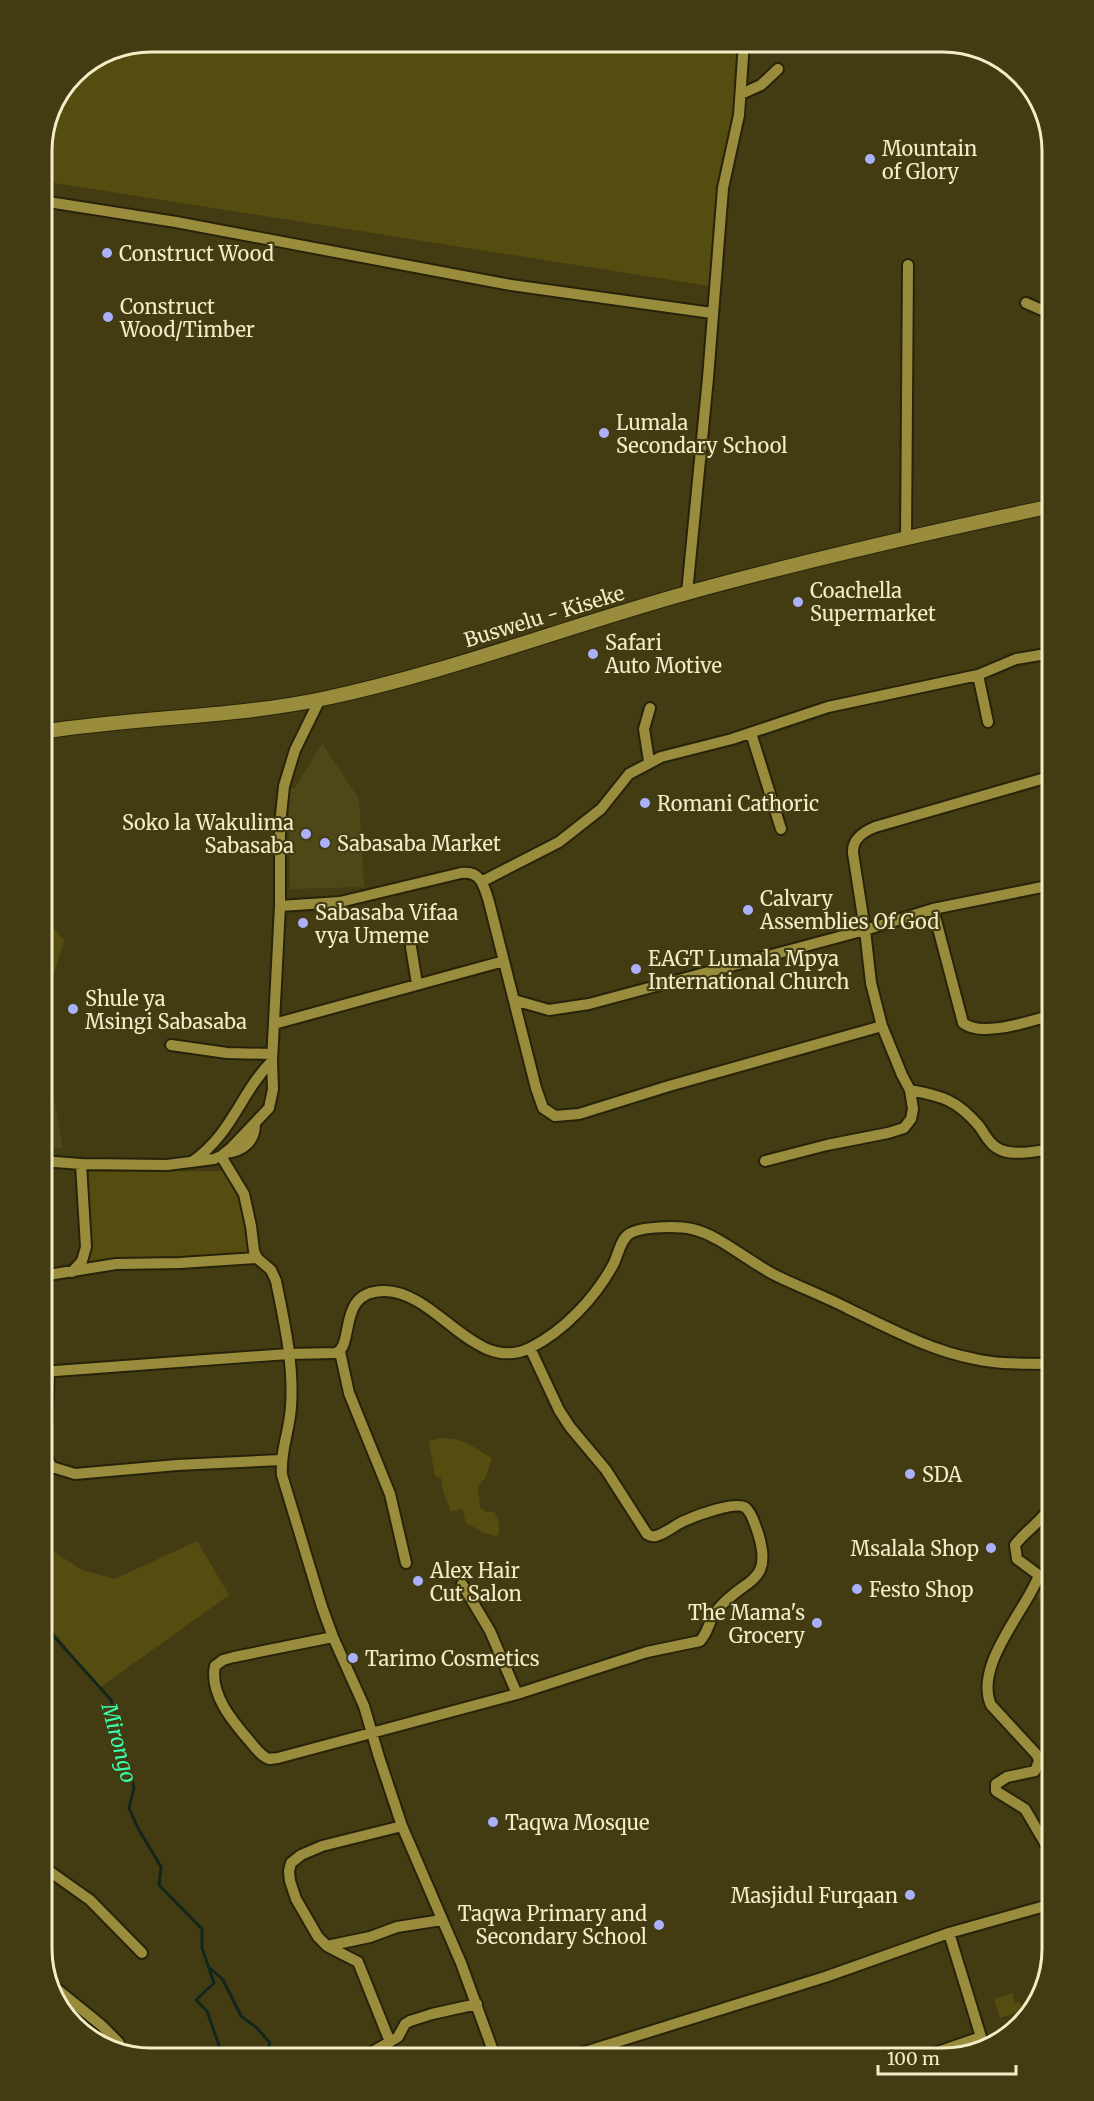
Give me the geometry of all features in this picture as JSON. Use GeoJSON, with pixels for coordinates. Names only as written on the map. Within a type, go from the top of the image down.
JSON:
{"type":"FeatureCollection","features":[{"type":"Feature","properties":{"kind":"main road","name":"Buswelu - Kiseke"},"geometry":{"type":"LineString","coordinates":[[53,731],[270,707],[320,699],[445,668],[687,593],[906,538],[1042,508]]}},
{"type":"Feature","properties":{"kind":"street"},"geometry":{"type":"LineString","coordinates":[[687,593],[706,400],[723,188],[741,94],[743,53]]}},
{"type":"Feature","properties":{"kind":"street"},"geometry":{"type":"LineString","coordinates":[[741,94],[761,85],[778,69]]}},
{"type":"Feature","properties":{"kind":"street"},"geometry":{"type":"LineString","coordinates":[[53,203],[176,222],[511,285],[712,313]]}},
{"type":"Feature","properties":{"kind":"street"},"geometry":{"type":"LineString","coordinates":[[906,538],[908,265]]}},
{"type":"Feature","properties":{"kind":"street"},"geometry":{"type":"LineString","coordinates":[[1026,303],[1042,310]]}},
{"type":"Feature","properties":{"kind":"street"},"geometry":{"type":"LineString","coordinates":[[483,881],[555,845],[601,809],[629,774],[649,761],[751,733],[803,714],[846,702],[978,675],[1019,658],[1042,654]]}},
{"type":"Feature","properties":{"kind":"street"},"geometry":{"type":"LineString","coordinates":[[978,675],[988,722]]}},
{"type":"Feature","properties":{"kind":"street"},"geometry":{"type":"LineString","coordinates":[[52,1162],[81,1164],[190,1163],[214,1159],[223,1154],[269,1108],[272,1099],[280,906],[280,825],[284,786],[295,750],[320,699]]}},
{"type":"Feature","properties":{"kind":"street"},"geometry":{"type":"LineString","coordinates":[[649,761],[644,729],[650,708]]}},
{"type":"Feature","properties":{"kind":"street"},"geometry":{"type":"LineString","coordinates":[[751,733],[781,830]]}},
{"type":"Feature","properties":{"kind":"street"},"geometry":{"type":"LineString","coordinates":[[765,1161],[802,1150],[904,1128],[911,1119],[913,1109],[910,1090],[882,1026],[872,983],[853,853],[854,843],[861,835],[875,827],[1042,779]]}},
{"type":"Feature","properties":{"kind":"street"},"geometry":{"type":"LineString","coordinates":[[280,906],[340,902],[465,872],[476,875],[483,881],[539,1098],[543,1108],[555,1116],[579,1114],[882,1026]]}},
{"type":"Feature","properties":{"kind":"street"},"geometry":{"type":"LineString","coordinates":[[514,1000],[549,1010],[565,1009],[638,992],[866,930],[933,909],[1042,887]]}},
{"type":"Feature","properties":{"kind":"street"},"geometry":{"type":"LineString","coordinates":[[933,909],[963,1023],[972,1028],[981,1029],[1010,1026],[1042,1018]]}},
{"type":"Feature","properties":{"kind":"street"},"geometry":{"type":"LineString","coordinates":[[411,947],[417,984]]}},
{"type":"Feature","properties":{"kind":"street"},"geometry":{"type":"LineString","coordinates":[[274,1024],[504,961]]}},
{"type":"Feature","properties":{"kind":"street"},"geometry":{"type":"LineString","coordinates":[[171,1045],[272,1057]]}},
{"type":"Feature","properties":{"kind":"street"},"geometry":{"type":"LineString","coordinates":[[190,1163],[204,1154],[236,1115],[258,1076],[272,1057]]}},
{"type":"Feature","properties":{"kind":"street"},"geometry":{"type":"LineString","coordinates":[[910,1090],[940,1096],[954,1102],[1000,1150],[1015,1152],[1042,1150]]}},
{"type":"Feature","properties":{"kind":"street"},"geometry":{"type":"LineString","coordinates":[[223,1154],[244,1194],[254,1251],[257,1258],[271,1270],[276,1281],[291,1381],[291,1408],[281,1460],[286,1490],[333,1637],[364,1706],[402,1826],[477,2004],[492,2048]]}},
{"type":"Feature","properties":{"kind":"street"},"geometry":{"type":"LineString","coordinates":[[72,1272],[81,1261],[86,1247],[81,1164]]}},
{"type":"Feature","properties":{"kind":"street"},"geometry":{"type":"LineString","coordinates":[[52,1371],[340,1352],[345,1347],[350,1313],[353,1308],[367,1294],[384,1290],[400,1293],[419,1302],[477,1344],[491,1351],[509,1354],[530,1348],[562,1325],[592,1295],[613,1264],[624,1238],[629,1234],[635,1231],[674,1227],[704,1232],[779,1277],[906,1335],[960,1356],[994,1363],[1042,1364]]}},
{"type":"Feature","properties":{"kind":"street"},"geometry":{"type":"LineString","coordinates":[[52,1275],[116,1264],[257,1258]]}},
{"type":"Feature","properties":{"kind":"street"},"geometry":{"type":"LineString","coordinates":[[333,1637],[234,1657],[215,1666],[214,1671],[223,1706],[258,1752],[268,1759],[284,1757],[516,1694],[647,1652],[700,1641],[715,1611],[759,1574],[764,1555],[751,1515],[746,1508],[740,1505],[729,1506],[694,1517],[657,1536],[652,1537],[647,1534],[606,1470],[570,1426],[530,1348]]}},
{"type":"Feature","properties":{"kind":"street"},"geometry":{"type":"LineString","coordinates":[[340,1352],[349,1393],[387,1485],[406,1563]]}},
{"type":"Feature","properties":{"kind":"street"},"geometry":{"type":"LineString","coordinates":[[52,1467],[75,1474],[177,1465],[281,1460]]}},
{"type":"Feature","properties":{"kind":"street"},"geometry":{"type":"LineString","coordinates":[[1042,1518],[1015,1545],[1017,1559],[1040,1576],[1001,1642],[991,1672],[987,1697],[991,1705],[1037,1755],[1039,1761],[1035,1771],[1007,1777],[996,1784],[996,1791],[1025,1809],[1042,1838]]}},
{"type":"Feature","properties":{"kind":"street"},"geometry":{"type":"LineString","coordinates":[[462,1584],[490,1631],[516,1694]]}},
{"type":"Feature","properties":{"kind":"street"},"geometry":{"type":"LineString","coordinates":[[390,2042],[358,1962],[327,1946],[318,1937],[296,1899],[289,1871],[291,1863],[301,1855],[322,1846],[402,1826]]}},
{"type":"Feature","properties":{"kind":"street"},"geometry":{"type":"LineString","coordinates":[[52,1873],[90,1900],[142,1953]]}},
{"type":"Feature","properties":{"kind":"street"},"geometry":{"type":"LineString","coordinates":[[597,2048],[825,1977],[949,1933],[1042,1906]]}},
{"type":"Feature","properties":{"kind":"street"},"geometry":{"type":"LineString","coordinates":[[327,1946],[370,1937],[397,1927],[442,1920]]}},
{"type":"Feature","properties":{"kind":"street"},"geometry":{"type":"LineString","coordinates":[[949,1933],[982,2040]]}},
{"type":"Feature","properties":{"kind":"street"},"geometry":{"type":"LineString","coordinates":[[64,1995],[118,2042]]}},
{"type":"Feature","properties":{"kind":"street"},"geometry":{"type":"LineString","coordinates":[[379,2048],[398,2037],[405,2024],[410,2021],[477,2004]]}},
{"type":"Feature","properties":{"kind":"street"},"geometry":{"type":"LineString","coordinates":[[950,2048],[981,2037]]}},
{"type":"Feature","properties":{"kind":"shaded area"},"geometry":{"type":"Polygon","coordinates":[[[138,53],[740,53],[709,286],[53,183],[53,145],[56,126],[73,91],[86,77],[102,66],[138,53]]]}},
{"type":"Feature","properties":{"kind":"shaded area","name":"Sabasaba Market"},"geometry":{"type":"Polygon","coordinates":[[[322,743],[359,799],[364,887],[290,889],[288,789],[295,788],[322,743]]]}},
{"type":"Feature","properties":{"kind":"shaded area"},"geometry":{"type":"Polygon","coordinates":[[[53,928],[64,940],[53,979],[53,928]]]}},
{"type":"Feature","properties":{"kind":"shaded area"},"geometry":{"type":"Polygon","coordinates":[[[52,1097],[54,1097],[63,1148],[52,1147],[52,1097]]]}},
{"type":"Feature","properties":{"kind":"shaded area"},"geometry":{"type":"Polygon","coordinates":[[[230,1171],[255,1259],[84,1266],[81,1172],[230,1171]]]}},
{"type":"Feature","properties":{"kind":"shaded area"},"geometry":{"type":"Polygon","coordinates":[[[441,1438],[464,1442],[492,1458],[486,1477],[478,1487],[480,1508],[486,1512],[494,1512],[497,1516],[499,1534],[496,1536],[484,1533],[466,1523],[462,1509],[451,1512],[441,1478],[435,1476],[429,1441],[441,1438]]]}},
{"type":"Feature","properties":{"kind":"shaded area"},"geometry":{"type":"Polygon","coordinates":[[[197,1541],[229,1595],[98,1689],[52,1629],[52,1551],[82,1570],[115,1579],[197,1541]]]}},
{"type":"Feature","properties":{"kind":"shaded area"},"geometry":{"type":"Polygon","coordinates":[[[1042,1584],[1042,1605],[1036,1592],[1042,1584]]]}},
{"type":"Feature","properties":{"kind":"shaded area"},"geometry":{"type":"Polygon","coordinates":[[[1012,1993],[1015,2003],[1020,2002],[1022,2009],[1000,2018],[994,1999],[1012,1993]]]}},
{"type":"Feature","properties":{"kind":"waterway","name":"Mirongo"},"geometry":{"type":"LineString","coordinates":[[52,1634],[111,1700],[134,1788],[129,1808],[161,1867],[159,1885],[202,1929],[202,1948],[214,1983],[196,2000],[207,2011],[220,2048]]}},
{"type":"Feature","properties":{"kind":"waterway"},"geometry":{"type":"LineString","coordinates":[[209,1967],[223,1980],[241,2016],[257,2028],[270,2043],[268,2048]]}},
{"type":"Feature","properties":{"kind":"place","name":"Mountain of Glory"},"geometry":{"type":"Point","coordinates":[870,159]}},
{"type":"Feature","properties":{"kind":"place","name":"Construct Wood"},"geometry":{"type":"Point","coordinates":[107,253]}},
{"type":"Feature","properties":{"kind":"place","name":"Construct Wood/Timber"},"geometry":{"type":"Point","coordinates":[108,317]}},
{"type":"Feature","properties":{"kind":"place","name":"Lumala Secondary School"},"geometry":{"type":"Point","coordinates":[604,433]}},
{"type":"Feature","properties":{"kind":"place","name":"Coachella Supermarket"},"geometry":{"type":"Point","coordinates":[798,602]}},
{"type":"Feature","properties":{"kind":"place","name":"Safari Auto Motive"},"geometry":{"type":"Point","coordinates":[593,654]}},
{"type":"Feature","properties":{"kind":"place","name":"Romani Cathoric"},"geometry":{"type":"Point","coordinates":[645,803]}},
{"type":"Feature","properties":{"kind":"place","name":"Soko la Wakulima Sabasaba"},"geometry":{"type":"Point","coordinates":[306,834]}},
{"type":"Feature","properties":{"kind":"place","name":"Sabasaba Market"},"geometry":{"type":"Point","coordinates":[325,843]}},
{"type":"Feature","properties":{"kind":"place","name":"Calvary Assemblies Of God"},"geometry":{"type":"Point","coordinates":[748,910]}},
{"type":"Feature","properties":{"kind":"place","name":"Sabasaba Vifaa vya Umeme"},"geometry":{"type":"Point","coordinates":[303,923]}},
{"type":"Feature","properties":{"kind":"place","name":"EAGT Lumala Mpya International Church"},"geometry":{"type":"Point","coordinates":[636,969]}},
{"type":"Feature","properties":{"kind":"place","name":"Shule ya Msingi Sabasaba"},"geometry":{"type":"Point","coordinates":[73,1009]}},
{"type":"Feature","properties":{"kind":"place","name":"SDA"},"geometry":{"type":"Point","coordinates":[910,1474]}},
{"type":"Feature","properties":{"kind":"place","name":"Msalala Shop"},"geometry":{"type":"Point","coordinates":[991,1548]}},
{"type":"Feature","properties":{"kind":"place","name":"Alex Hair Cut Salon"},"geometry":{"type":"Point","coordinates":[418,1581]}},
{"type":"Feature","properties":{"kind":"place","name":"Festo Shop"},"geometry":{"type":"Point","coordinates":[857,1589]}},
{"type":"Feature","properties":{"kind":"place","name":"The Mama's Grocery"},"geometry":{"type":"Point","coordinates":[817,1623]}},
{"type":"Feature","properties":{"kind":"place","name":"Tarimo Cosmetics"},"geometry":{"type":"Point","coordinates":[353,1658]}},
{"type":"Feature","properties":{"kind":"place","name":"Taqwa Mosque"},"geometry":{"type":"Point","coordinates":[493,1822]}},
{"type":"Feature","properties":{"kind":"place","name":"Masjidul Furqaan"},"geometry":{"type":"Point","coordinates":[910,1895]}},
{"type":"Feature","properties":{"kind":"place","name":"Taqwa Primary and Secondary School"},"geometry":{"type":"Point","coordinates":[659,1925]}}]}
